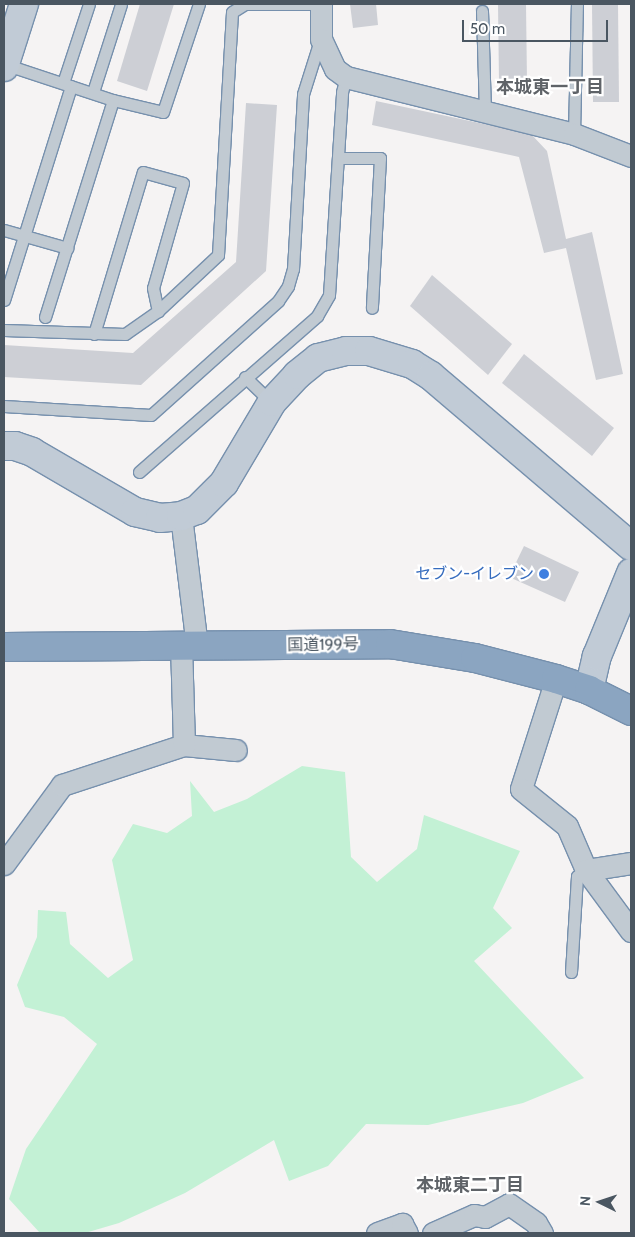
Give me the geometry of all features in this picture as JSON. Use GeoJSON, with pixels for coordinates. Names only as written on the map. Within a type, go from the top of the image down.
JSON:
{"type":"FeatureCollection","features":[{"type":"Feature","properties":{"kind":"highway","name":"国道199号"},"geometry":{"type":"LineString","coordinates":[[4,647],[390,644],[476,658],[556,679],[589,690],[631,711]]}},
{"type":"Feature","properties":{"kind":"street"},"geometry":{"type":"LineString","coordinates":[[4,65],[24,4]]}},
{"type":"Feature","properties":{"kind":"street"},"geometry":{"type":"LineString","coordinates":[[321,4],[321,39],[335,69],[346,77],[574,134],[631,156]]}},
{"type":"Feature","properties":{"kind":"street"},"geometry":{"type":"LineString","coordinates":[[4,446],[15,446],[32,452],[135,512],[160,518],[181,516],[196,510],[224,483],[272,402],[318,358],[346,351],[370,351],[412,364],[431,376],[631,546]]}},
{"type":"Feature","properties":{"kind":"street"},"geometry":{"type":"LineString","coordinates":[[181,516],[189,647],[184,745]]}},
{"type":"Feature","properties":{"kind":"street"},"geometry":{"type":"LineString","coordinates":[[589,690],[597,656],[631,573]]}},
{"type":"Feature","properties":{"kind":"street"},"geometry":{"type":"LineString","coordinates":[[556,679],[521,789],[567,826],[586,870],[631,931]]}},
{"type":"Feature","properties":{"kind":"street"},"geometry":{"type":"LineString","coordinates":[[4,864],[62,785],[184,745],[236,750]]}},
{"type":"Feature","properties":{"kind":"street"},"geometry":{"type":"LineString","coordinates":[[586,870],[631,863]]}},
{"type":"Feature","properties":{"kind":"street"},"geometry":{"type":"LineString","coordinates":[[433,1233],[474,1215],[485,1217],[509,1204],[536,1222],[542,1233]]}},
{"type":"Feature","properties":{"kind":"street"},"geometry":{"type":"LineString","coordinates":[[377,1233],[402,1224],[407,1233]]}},
{"type":"Feature","properties":{"kind":"lane"},"geometry":{"type":"LineString","coordinates":[[4,300],[24,237],[89,4]]}},
{"type":"Feature","properties":{"kind":"lane"},"geometry":{"type":"LineString","coordinates":[[93,92],[121,4]]}},
{"type":"Feature","properties":{"kind":"lane"},"geometry":{"type":"LineString","coordinates":[[4,65],[93,92],[113,100],[163,112],[199,4]]}},
{"type":"Feature","properties":{"kind":"lane"},"geometry":{"type":"LineString","coordinates":[[4,330],[126,334],[158,311],[218,255],[232,12],[244,4],[321,4]]}},
{"type":"Feature","properties":{"kind":"lane"},"geometry":{"type":"LineString","coordinates":[[574,134],[577,4]]}},
{"type":"Feature","properties":{"kind":"lane"},"geometry":{"type":"LineString","coordinates":[[482,11],[485,112]]}},
{"type":"Feature","properties":{"kind":"lane"},"geometry":{"type":"LineString","coordinates":[[4,406],[151,415],[278,301],[288,286],[293,269],[304,94],[321,39]]}},
{"type":"Feature","properties":{"kind":"lane"},"geometry":{"type":"LineString","coordinates":[[139,472],[317,316],[329,295],[342,92],[346,77]]}},
{"type":"Feature","properties":{"kind":"lane"},"geometry":{"type":"LineString","coordinates":[[45,317],[113,100]]}},
{"type":"Feature","properties":{"kind":"lane"},"geometry":{"type":"LineString","coordinates":[[339,158],[380,158],[372,308]]}},
{"type":"Feature","properties":{"kind":"lane"},"geometry":{"type":"LineString","coordinates":[[94,334],[143,172],[183,183],[153,288],[158,311]]}},
{"type":"Feature","properties":{"kind":"lane"},"geometry":{"type":"LineString","coordinates":[[4,230],[67,248]]}},
{"type":"Feature","properties":{"kind":"lane"},"geometry":{"type":"LineString","coordinates":[[245,378],[272,402]]}},
{"type":"Feature","properties":{"kind":"lane"},"geometry":{"type":"LineString","coordinates":[[571,972],[577,876],[586,870]]}},
{"type":"Feature","properties":{"kind":"green space"},"geometry":{"type":"Polygon","coordinates":[[[302,766],[345,772],[351,857],[377,882],[417,849],[424,815],[520,851],[493,908],[512,928],[474,961],[584,1078],[523,1103],[428,1125],[366,1124],[328,1166],[289,1181],[274,1140],[185,1193],[119,1223],[85,1233],[40,1233],[9,1199],[26,1149],[97,1044],[64,1017],[25,1007],[17,985],[37,937],[38,910],[66,912],[70,944],[108,978],[133,960],[112,860],[133,824],[167,833],[192,816],[190,781],[214,812],[247,799],[302,766]]]}},
{"type":"Feature","properties":{"kind":"building"},"geometry":{"type":"Polygon","coordinates":[[[140,4],[174,4],[147,91],[117,81],[140,4]]]}},
{"type":"Feature","properties":{"kind":"building"},"geometry":{"type":"Polygon","coordinates":[[[350,4],[376,4],[378,25],[353,28],[350,4]]]}},
{"type":"Feature","properties":{"kind":"building"},"geometry":{"type":"Polygon","coordinates":[[[498,4],[526,4],[527,83],[499,83],[498,4]]]}},
{"type":"Feature","properties":{"kind":"building"},"geometry":{"type":"Polygon","coordinates":[[[592,4],[618,4],[619,102],[593,102],[592,4]]]}},
{"type":"Feature","properties":{"kind":"building"},"geometry":{"type":"Polygon","coordinates":[[[376,101],[531,134],[547,151],[566,239],[592,232],[623,374],[596,380],[566,248],[544,253],[519,157],[372,125],[376,101]]]}},
{"type":"Feature","properties":{"kind":"building"},"geometry":{"type":"Polygon","coordinates":[[[246,103],[277,105],[266,271],[141,385],[4,377],[4,345],[133,353],[236,262],[246,103]]]}},
{"type":"Feature","properties":{"kind":"building"},"geometry":{"type":"Polygon","coordinates":[[[432,275],[512,344],[488,375],[410,306],[432,275]]]}},
{"type":"Feature","properties":{"kind":"building"},"geometry":{"type":"Polygon","coordinates":[[[524,354],[614,428],[592,456],[502,383],[524,354]]]}},
{"type":"Feature","properties":{"kind":"building","name":"セブン-イレブン"},"geometry":{"type":"Polygon","coordinates":[[[524,546],[579,572],[565,602],[509,577],[524,546]]]}},
{"type":"Feature","properties":{"kind":"place","name":"セブン-イレブン"},"geometry":{"type":"Point","coordinates":[544,574]}},
{"type":"Feature","properties":{"kind":"district","name":"本城東一丁目"},"geometry":{"type":"Point","coordinates":[550,87]}},
{"type":"Feature","properties":{"kind":"district","name":"本城東二丁目"},"geometry":{"type":"Point","coordinates":[470,1185]}}]}
